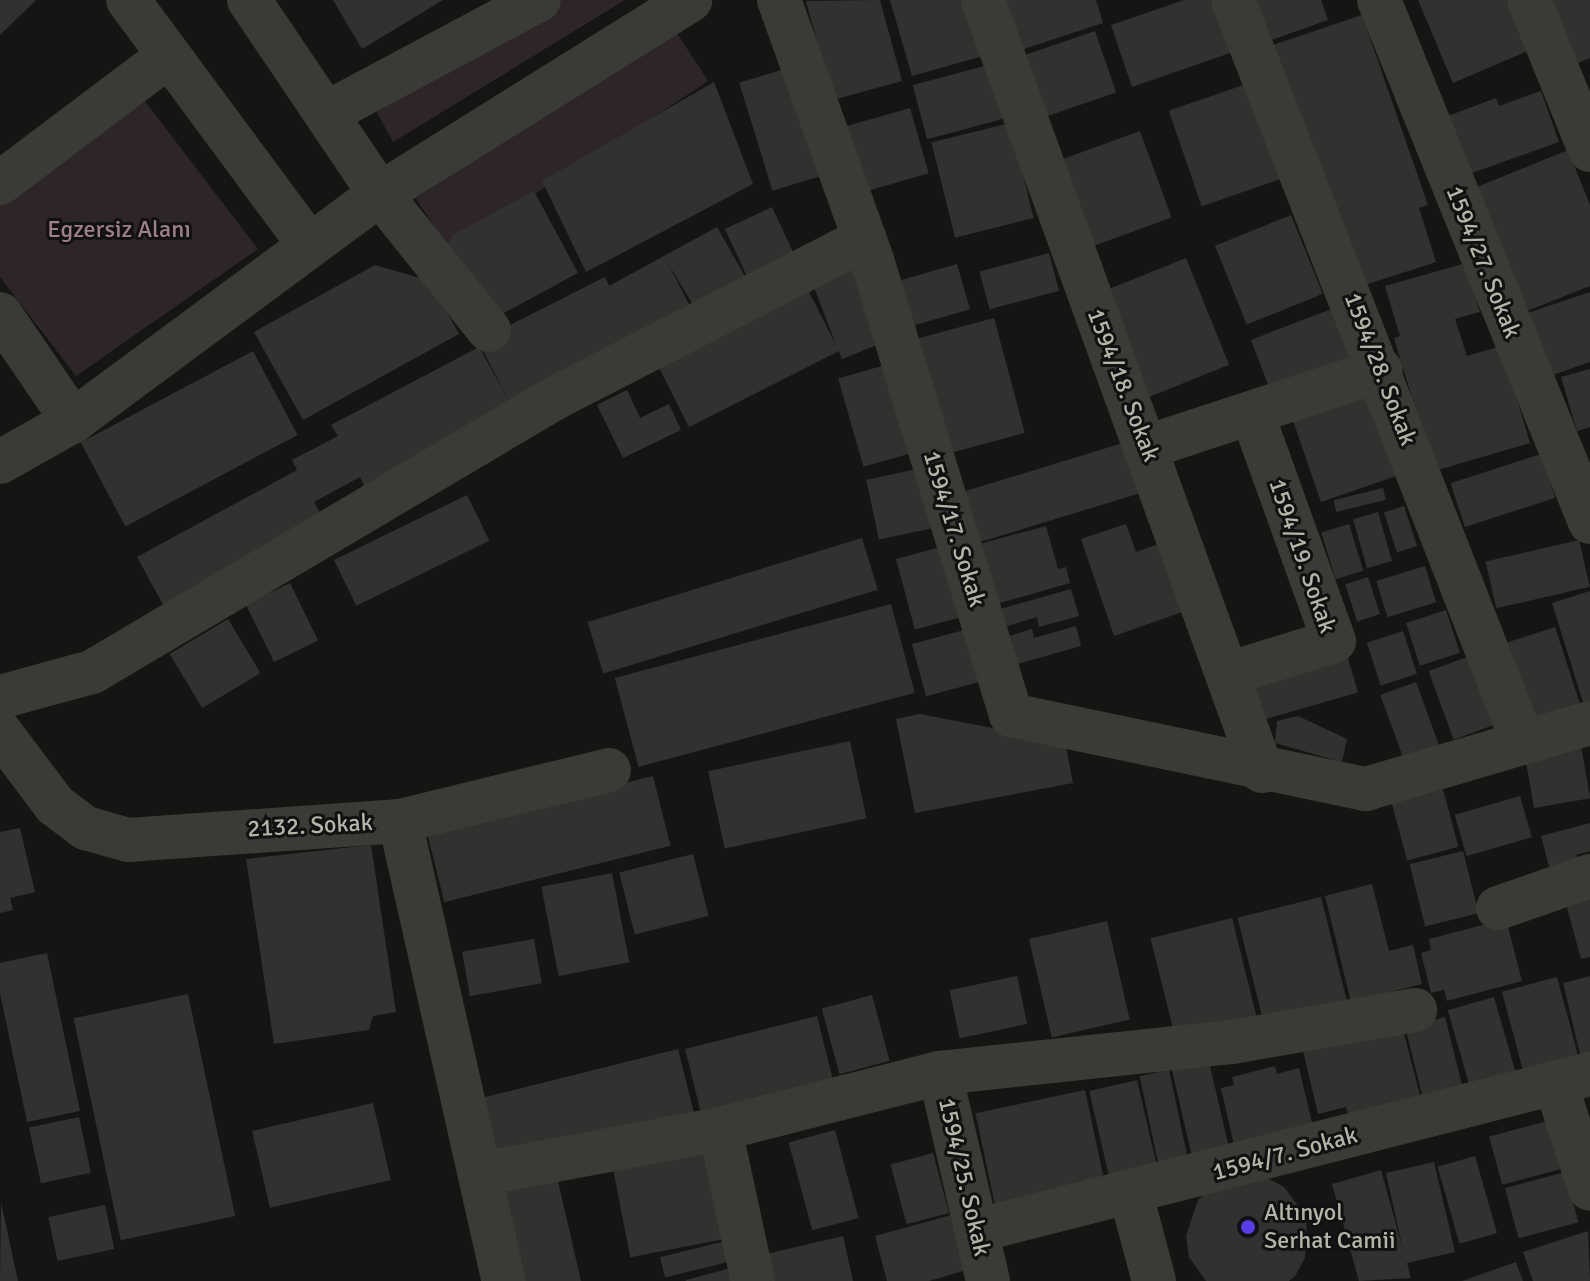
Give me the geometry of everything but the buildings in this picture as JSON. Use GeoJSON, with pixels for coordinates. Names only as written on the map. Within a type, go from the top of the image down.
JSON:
{"type":"FeatureCollection","features":[{"type":"Feature","properties":{"kind":"street"},"geometry":{"type":"LineString","coordinates":[[128,0],[167,57],[308,243]]}},
{"type":"Feature","properties":{"kind":"street"},"geometry":{"type":"LineString","coordinates":[[249,0],[380,194],[489,330]]}},
{"type":"Feature","properties":{"kind":"street"},"geometry":{"type":"LineString","coordinates":[[327,113],[539,0]]}},
{"type":"Feature","properties":{"kind":"street"},"geometry":{"type":"LineString","coordinates":[[0,462],[73,421],[308,243],[380,194],[690,0]]}},
{"type":"Feature","properties":{"kind":"street","name":"1594/17. Sokak"},"geometry":{"type":"LineString","coordinates":[[779,0],[864,239],[1011,715],[1262,771],[1366,789],[1522,740]]}},
{"type":"Feature","properties":{"kind":"street","name":"1594/18. Sokak"},"geometry":{"type":"LineString","coordinates":[[983,0],[1262,771]]}},
{"type":"Feature","properties":{"kind":"street","name":"1594/28. Sokak"},"geometry":{"type":"LineString","coordinates":[[1233,0],[1381,370],[1522,740]]}},
{"type":"Feature","properties":{"kind":"street","name":"1594/27. Sokak"},"geometry":{"type":"LineString","coordinates":[[1379,0],[1590,522]]}},
{"type":"Feature","properties":{"kind":"street"},"geometry":{"type":"LineString","coordinates":[[1529,0],[1590,150]]}},
{"type":"Feature","properties":{"kind":"street"},"geometry":{"type":"LineString","coordinates":[[0,183],[167,57]]}},
{"type":"Feature","properties":{"kind":"street"},"geometry":{"type":"LineString","coordinates":[[0,697],[92,672],[555,398],[864,239]]}},
{"type":"Feature","properties":{"kind":"street"},"geometry":{"type":"LineString","coordinates":[[0,314],[73,421]]}},
{"type":"Feature","properties":{"kind":"street"},"geometry":{"type":"LineString","coordinates":[[1147,447],[1381,370]]}},
{"type":"Feature","properties":{"kind":"street","name":"1594/19. Sokak"},"geometry":{"type":"LineString","coordinates":[[1228,674],[1334,641],[1252,413]]}},
{"type":"Feature","properties":{"kind":"street"},"geometry":{"type":"LineString","coordinates":[[1522,740],[1590,723]]}},
{"type":"Feature","properties":{"kind":"street","name":"2132. Sokak"},"geometry":{"type":"LineString","coordinates":[[0,732],[55,805],[86,828],[128,840],[400,821],[504,1281]]}},
{"type":"Feature","properties":{"kind":"street"},"geometry":{"type":"LineString","coordinates":[[400,821],[609,770]]}},
{"type":"Feature","properties":{"kind":"street"},"geometry":{"type":"LineString","coordinates":[[1498,908],[1590,876]]}},
{"type":"Feature","properties":{"kind":"street"},"geometry":{"type":"LineString","coordinates":[[480,1174],[720,1129],[940,1073],[1232,1042],[1415,1010]]}},
{"type":"Feature","properties":{"kind":"street","name":"1594/25. Sokak"},"geometry":{"type":"LineString","coordinates":[[940,1073],[979,1230],[988,1281]]}},
{"type":"Feature","properties":{"kind":"street"},"geometry":{"type":"LineString","coordinates":[[1573,1080],[1590,1189]]}},
{"type":"Feature","properties":{"kind":"street","name":"1594/7. Sokak"},"geometry":{"type":"LineString","coordinates":[[979,1230],[1131,1195],[1573,1080]]}},
{"type":"Feature","properties":{"kind":"street"},"geometry":{"type":"LineString","coordinates":[[720,1129],[753,1281]]}},
{"type":"Feature","properties":{"kind":"street"},"geometry":{"type":"LineString","coordinates":[[1131,1195],[1154,1281]]}},
{"type":"Feature","properties":{"kind":"green space"},"geometry":{"type":"Polygon","coordinates":[[[505,0],[625,0],[393,142],[362,85],[505,0]]]}},
{"type":"Feature","properties":{"kind":"green space"},"geometry":{"type":"Polygon","coordinates":[[[675,30],[708,81],[449,249],[416,198],[675,30]]]}},
{"type":"Feature","properties":{"kind":"green space","name":"Egzersiz Alanı"},"geometry":{"type":"Polygon","coordinates":[[[141,96],[258,249],[76,376],[0,277],[0,201],[141,96]]]}},
{"type":"Feature","properties":{"kind":"place","name":"Altınyol Serhat Camii"},"geometry":{"type":"Point","coordinates":[1248,1227]}}]}
